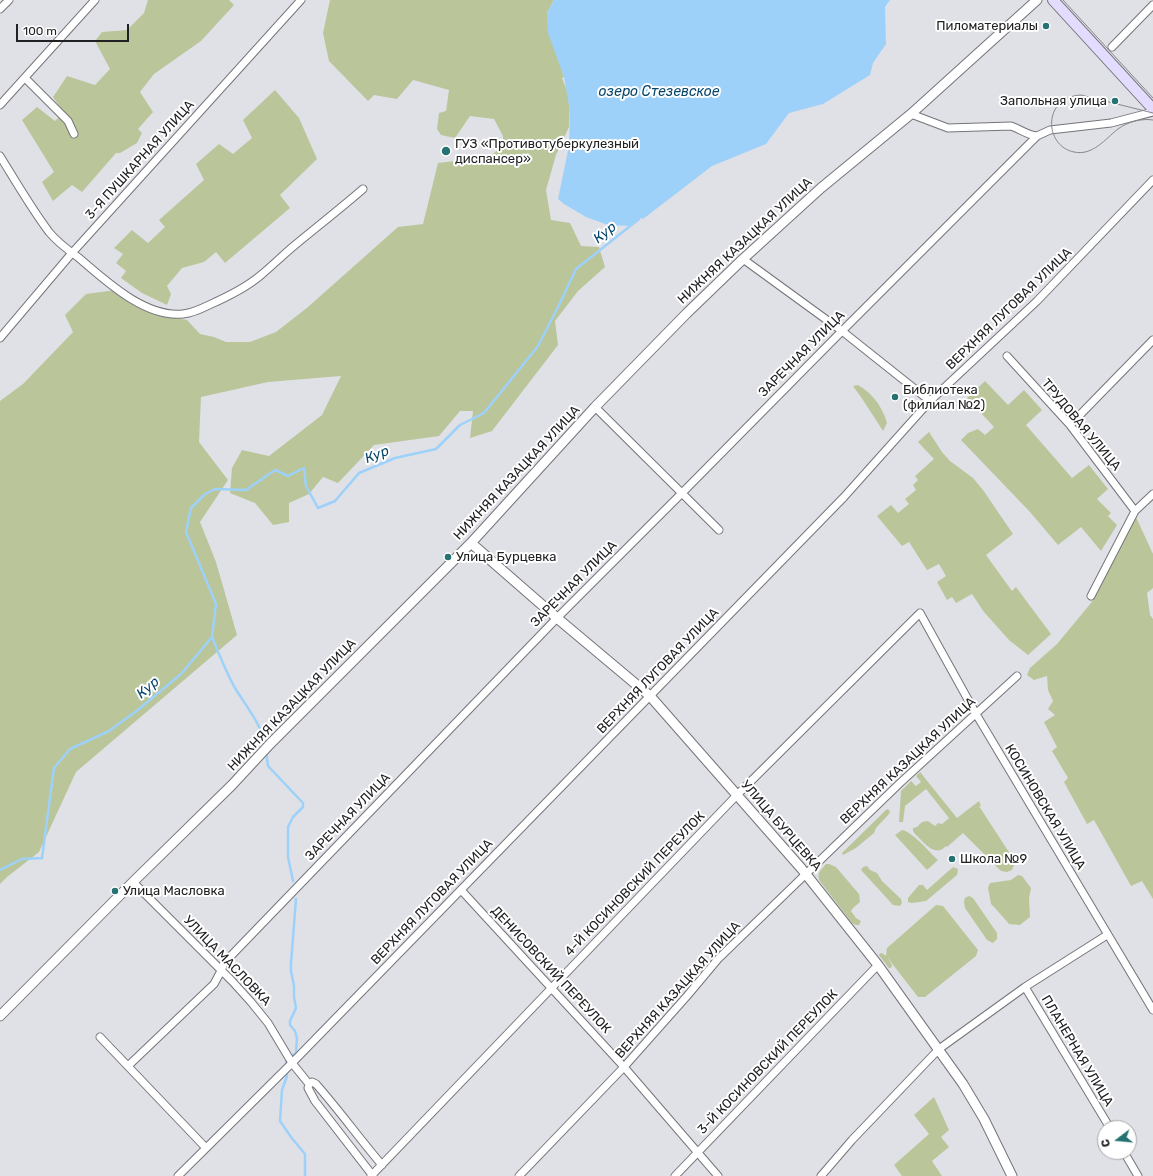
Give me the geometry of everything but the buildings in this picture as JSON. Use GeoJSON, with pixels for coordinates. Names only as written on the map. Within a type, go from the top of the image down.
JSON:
{"type":"FeatureCollection","features":[{"type":"Feature","properties":{"kind":"main road"},"geometry":{"type":"LineString","coordinates":[[1053,0],[1153,110]]}},
{"type":"Feature","properties":{"kind":"street"},"geometry":{"type":"LineString","coordinates":[[0,9],[9,0]]}},
{"type":"Feature","properties":{"kind":"street"},"geometry":{"type":"LineString","coordinates":[[0,105],[95,0]]}},
{"type":"Feature","properties":{"kind":"street","name":"3-Я ПУШКАРНАЯ УЛИЦА"},"geometry":{"type":"LineString","coordinates":[[0,338],[72,253],[235,71],[301,0]]}},
{"type":"Feature","properties":{"kind":"street","name":"НИЖНЯЯ КАЗАЦКАЯ УЛИЦА"},"geometry":{"type":"LineString","coordinates":[[0,1016],[232,785],[270,744],[471,543],[595,407],[743,258],[821,188],[911,114],[1037,0]]}},
{"type":"Feature","properties":{"kind":"street"},"geometry":{"type":"LineString","coordinates":[[1112,47],[1153,5]]}},
{"type":"Feature","properties":{"kind":"street"},"geometry":{"type":"LineString","coordinates":[[25,78],[68,121],[74,134]]}},
{"type":"Feature","properties":{"kind":"street","name":"ЗАРЕЧНАЯ УЛИЦА"},"geometry":{"type":"LineString","coordinates":[[128,1066],[214,984],[224,963],[557,618],[1037,136],[1050,130],[1111,123],[1153,110]]}},
{"type":"Feature","properties":{"kind":"street"},"geometry":{"type":"LineString","coordinates":[[911,114],[948,128],[1011,126],[1031,135],[1037,136]]}},
{"type":"Feature","properties":{"kind":"street"},"geometry":{"type":"LineString","coordinates":[[0,156],[21,191],[50,233],[64,248],[113,287],[155,311],[169,314],[184,314],[200,309],[246,286],[260,276],[293,246],[363,189]]}},
{"type":"Feature","properties":{"kind":"street","name":"ВЕРХНЯЯ ЛУГОВАЯ УЛИЦА"},"geometry":{"type":"LineString","coordinates":[[178,1176],[292,1063],[844,497],[930,401],[1037,301],[1153,180]]}},
{"type":"Feature","properties":{"kind":"street"},"geometry":{"type":"LineString","coordinates":[[743,258],[842,331],[930,401]]}},
{"type":"Feature","properties":{"kind":"street"},"geometry":{"type":"LineString","coordinates":[[1070,426],[1153,340]]}},
{"type":"Feature","properties":{"kind":"street","name":"ТРУДОВАЯ УЛИЦА"},"geometry":{"type":"LineString","coordinates":[[1007,356],[1070,426],[1135,511]]}},
{"type":"Feature","properties":{"kind":"street"},"geometry":{"type":"LineString","coordinates":[[595,407],[719,530]]}},
{"type":"Feature","properties":{"kind":"street"},"geometry":{"type":"LineString","coordinates":[[1090,596],[1135,511],[1153,494]]}},
{"type":"Feature","properties":{"kind":"street","name":"УЛИЦА БУРЦЕВКА"},"geometry":{"type":"LineString","coordinates":[[471,543],[650,696],[806,874],[878,965],[963,1084],[984,1119],[1012,1176]]}},
{"type":"Feature","properties":{"kind":"street","name":"КОСИНОВСКАЯ УЛИЦА"},"geometry":{"type":"LineString","coordinates":[[920,613],[976,714],[1153,1010]]}},
{"type":"Feature","properties":{"kind":"street","name":"4-Й КОСИНОВСКИЙ ПЕРЕУЛОК"},"geometry":{"type":"LineString","coordinates":[[372,1176],[737,795],[920,613]]}},
{"type":"Feature","properties":{"kind":"street","name":"ВЕРХНЯЯ КАЗАЦКАЯ УЛИЦА"},"geometry":{"type":"LineString","coordinates":[[518,1176],[624,1067],[718,960],[900,783],[1016,676]]}},
{"type":"Feature","properties":{"kind":"street","name":"УЛИЦА МАСЛОВКА"},"geometry":{"type":"LineString","coordinates":[[133,882],[251,1002],[268,1023],[292,1063],[309,1084],[308,1088],[315,1101],[372,1176]]}},
{"type":"Feature","properties":{"kind":"street","name":"ДЕНИСОВСКИЙ ПЕРЕУЛОК"},"geometry":{"type":"LineString","coordinates":[[461,890],[624,1067],[718,1176]]}},
{"type":"Feature","properties":{"kind":"street"},"geometry":{"type":"LineString","coordinates":[[821,1176],[852,1140],[939,1049],[1024,987],[1107,935]]}},
{"type":"Feature","properties":{"kind":"street","name":"3-Й КОСИНОВСКИЙ ПЕРЕУЛОК"},"geometry":{"type":"LineString","coordinates":[[675,1176],[878,965]]}},
{"type":"Feature","properties":{"kind":"street","name":"ПЛАНЕРНАЯ УЛИЦА"},"geometry":{"type":"LineString","coordinates":[[1024,987],[1105,1120]]}},
{"type":"Feature","properties":{"kind":"street"},"geometry":{"type":"LineString","coordinates":[[100,1037],[206,1148]]}},
{"type":"Feature","properties":{"kind":"street","name":"УЛИЦА МАСЛОВКА"},"geometry":{"type":"LineString","coordinates":[[309,1084],[312,1082],[316,1084],[382,1165]]}},
{"type":"Feature","properties":{"kind":"street"},"geometry":{"type":"LineString","coordinates":[[1129,1160],[1138,1176]]}},
{"type":"Feature","properties":{"kind":"green space"},"geometry":{"type":"Polygon","coordinates":[[[148,0],[229,0],[234,5],[201,41],[154,74],[140,92],[153,112],[138,129],[142,133],[137,143],[120,153],[116,153],[82,192],[72,185],[53,201],[42,182],[54,172],[22,120],[37,107],[55,121],[64,113],[53,97],[67,76],[95,85],[110,69],[95,41],[102,32],[127,30],[144,13],[148,0]]]}},
{"type":"Feature","properties":{"kind":"green space"},"geometry":{"type":"Polygon","coordinates":[[[330,0],[554,0],[547,13],[564,77],[562,78],[570,98],[569,127],[556,155],[546,190],[551,220],[570,223],[581,246],[599,247],[605,267],[578,291],[555,321],[558,345],[492,431],[470,438],[473,411],[460,411],[439,436],[374,445],[338,483],[323,477],[309,494],[289,503],[289,522],[273,525],[255,503],[230,493],[232,468],[242,450],[269,456],[322,415],[341,376],[268,382],[201,397],[199,442],[228,480],[200,522],[216,562],[237,635],[76,772],[39,852],[0,884],[0,401],[23,384],[73,332],[65,315],[86,294],[116,290],[147,311],[187,320],[200,334],[214,337],[226,342],[250,342],[276,332],[308,307],[398,227],[423,224],[438,163],[489,157],[503,146],[503,136],[494,119],[470,116],[455,138],[441,135],[437,129],[439,113],[446,111],[449,90],[413,80],[397,99],[374,95],[368,101],[329,61],[323,33],[330,0]]]}},
{"type":"Feature","properties":{"kind":"green space"},"geometry":{"type":"Polygon","coordinates":[[[275,90],[299,118],[317,159],[280,195],[290,208],[225,263],[216,252],[204,262],[182,268],[167,286],[171,294],[167,305],[142,293],[121,278],[126,271],[116,263],[123,254],[114,248],[132,230],[148,243],[165,227],[159,220],[204,180],[196,164],[219,144],[233,154],[252,138],[243,120],[275,90]]]}},
{"type":"Feature","properties":{"kind":"green space"},"geometry":{"type":"Polygon","coordinates":[[[985,381],[1008,405],[1024,390],[1042,410],[1026,425],[1072,478],[1089,465],[1108,489],[1097,499],[1111,513],[1108,516],[1117,525],[1101,551],[1081,527],[1058,545],[1030,512],[961,440],[968,433],[978,429],[985,435],[994,427],[967,398],[985,381]]]}},
{"type":"Feature","properties":{"kind":"green space"},"geometry":{"type":"Polygon","coordinates":[[[858,385],[872,396],[882,411],[887,423],[883,431],[853,386],[858,385]]]}},
{"type":"Feature","properties":{"kind":"green space"},"geometry":{"type":"Polygon","coordinates":[[[929,432],[942,452],[950,461],[973,478],[983,490],[1013,534],[986,555],[1012,591],[1016,587],[1051,634],[1028,655],[1009,640],[984,612],[972,594],[956,603],[952,597],[947,600],[937,582],[946,576],[939,564],[927,570],[909,542],[902,546],[877,516],[891,505],[898,513],[909,504],[905,499],[916,490],[913,485],[918,480],[915,476],[934,459],[918,442],[929,432]]]}},
{"type":"Feature","properties":{"kind":"green space"},"geometry":{"type":"Polygon","coordinates":[[[1136,517],[1153,554],[1153,588],[1147,593],[1150,615],[1153,619],[1153,899],[1142,881],[1131,886],[1094,820],[1087,824],[1064,782],[1068,778],[1052,751],[1057,747],[1044,722],[1055,715],[1048,709],[1053,701],[1048,690],[1047,676],[1034,680],[1027,675],[1030,668],[1057,644],[1091,603],[1136,517]]]}},
{"type":"Feature","properties":{"kind":"green space"},"geometry":{"type":"Polygon","coordinates":[[[920,772],[957,818],[979,801],[981,806],[979,806],[1014,860],[1012,870],[1007,872],[1001,871],[963,833],[942,850],[938,851],[929,848],[915,834],[913,828],[917,827],[922,822],[928,821],[935,826],[938,823],[942,824],[949,818],[926,789],[905,806],[903,822],[899,822],[901,791],[911,781],[916,786],[921,782],[916,776],[920,772]]]}},
{"type":"Feature","properties":{"kind":"green space"},"geometry":{"type":"Polygon","coordinates":[[[887,809],[890,811],[889,814],[876,828],[874,833],[856,848],[843,855],[842,853],[887,809]]]}},
{"type":"Feature","properties":{"kind":"green space"},"geometry":{"type":"Polygon","coordinates":[[[902,830],[916,838],[938,860],[927,870],[895,835],[902,830]]]}},
{"type":"Feature","properties":{"kind":"green space"},"geometry":{"type":"Polygon","coordinates":[[[826,864],[836,867],[859,894],[860,902],[851,911],[856,918],[861,921],[859,925],[852,923],[819,880],[819,873],[826,864]]]}},
{"type":"Feature","properties":{"kind":"green space"},"geometry":{"type":"Polygon","coordinates":[[[867,866],[870,870],[877,873],[882,881],[901,899],[902,903],[900,906],[893,905],[861,870],[863,867],[867,866]]]}},
{"type":"Feature","properties":{"kind":"green space"},"geometry":{"type":"Polygon","coordinates":[[[953,867],[958,869],[957,875],[926,901],[912,903],[908,902],[908,898],[919,885],[923,885],[927,890],[953,867]]]}},
{"type":"Feature","properties":{"kind":"green space"},"geometry":{"type":"Polygon","coordinates":[[[1018,875],[1022,876],[1031,888],[1029,898],[1030,917],[1020,925],[1009,924],[991,904],[988,888],[990,883],[1011,880],[1018,875]]]}},
{"type":"Feature","properties":{"kind":"green space"},"geometry":{"type":"Polygon","coordinates":[[[969,896],[973,898],[997,933],[997,939],[993,943],[987,940],[965,908],[965,898],[969,896]]]}},
{"type":"Feature","properties":{"kind":"green space"},"geometry":{"type":"Polygon","coordinates":[[[936,905],[943,906],[978,950],[976,956],[925,997],[918,997],[887,957],[892,965],[891,968],[889,968],[879,954],[882,953],[886,956],[887,948],[936,905]]]}},
{"type":"Feature","properties":{"kind":"green space"},"geometry":{"type":"Polygon","coordinates":[[[934,1097],[949,1130],[941,1137],[949,1147],[932,1161],[942,1176],[902,1176],[894,1165],[929,1134],[914,1115],[934,1097]]]}},
{"type":"Feature","properties":{"kind":"water","name":"озеро Стезевское"},"geometry":{"type":"Polygon","coordinates":[[[554,0],[890,0],[885,7],[886,44],[873,63],[870,75],[823,104],[789,113],[766,144],[712,166],[643,219],[640,218],[630,226],[608,225],[586,217],[558,199],[569,146],[570,111],[564,77],[548,33],[547,13],[554,0]]]}},
{"type":"Feature","properties":{"kind":"waterway","name":"Кур"},"geometry":{"type":"LineString","coordinates":[[0,870],[22,859],[42,858],[54,768],[70,749],[109,731],[139,709],[181,674],[212,637],[216,604],[186,532],[191,508],[205,494],[215,489],[246,490],[275,470],[288,476],[304,468],[306,486],[318,508],[335,501],[359,473],[395,458],[436,449],[460,425],[484,413],[538,346],[576,269],[639,219]]}},
{"type":"Feature","properties":{"kind":"waterway"},"geometry":{"type":"LineString","coordinates":[[212,637],[235,688],[261,730],[265,744]]}},
{"type":"Feature","properties":{"kind":"waterway"},"geometry":{"type":"LineString","coordinates":[[266,751],[268,766],[303,803],[303,807],[293,817],[288,827],[288,857],[293,881]]}},
{"type":"Feature","properties":{"kind":"waterway"},"geometry":{"type":"LineString","coordinates":[[296,899],[291,963],[296,1008],[290,1021],[290,1025],[295,1031],[297,1038],[296,1053],[286,1061],[287,1076],[282,1090],[280,1121],[305,1154],[305,1176]]}},
{"type":"Feature","properties":{"kind":"tram line"},"geometry":{"type":"LineString","coordinates":[[1063,0],[1153,98]]}},
{"type":"Feature","properties":{"kind":"tram line"},"geometry":{"type":"LineString","coordinates":[[1153,113],[1081,95],[1068,98],[1059,104],[1054,112],[1052,122],[1053,132],[1057,141],[1064,148],[1081,153],[1087,152],[1098,146],[1126,124],[1139,120],[1153,120]]}},
{"type":"Feature","properties":{"kind":"place","name":"Пиломатериалы"},"geometry":{"type":"Point","coordinates":[1046,26]}},
{"type":"Feature","properties":{"kind":"place","name":"Запольная улица"},"geometry":{"type":"Point","coordinates":[1115,101]}},
{"type":"Feature","properties":{"kind":"place","name":"ГУЗ «Противотуберкулезный диспансер»"},"geometry":{"type":"Point","coordinates":[446,151]}},
{"type":"Feature","properties":{"kind":"place","name":"Библиотека (филиал №2)"},"geometry":{"type":"Point","coordinates":[895,397]}},
{"type":"Feature","properties":{"kind":"place","name":"Улица Бурцевка"},"geometry":{"type":"Point","coordinates":[448,557]}},
{"type":"Feature","properties":{"kind":"place","name":"Школа №9"},"geometry":{"type":"Point","coordinates":[952,859]}},
{"type":"Feature","properties":{"kind":"place","name":"Улица Масловка"},"geometry":{"type":"Point","coordinates":[115,891]}}]}
